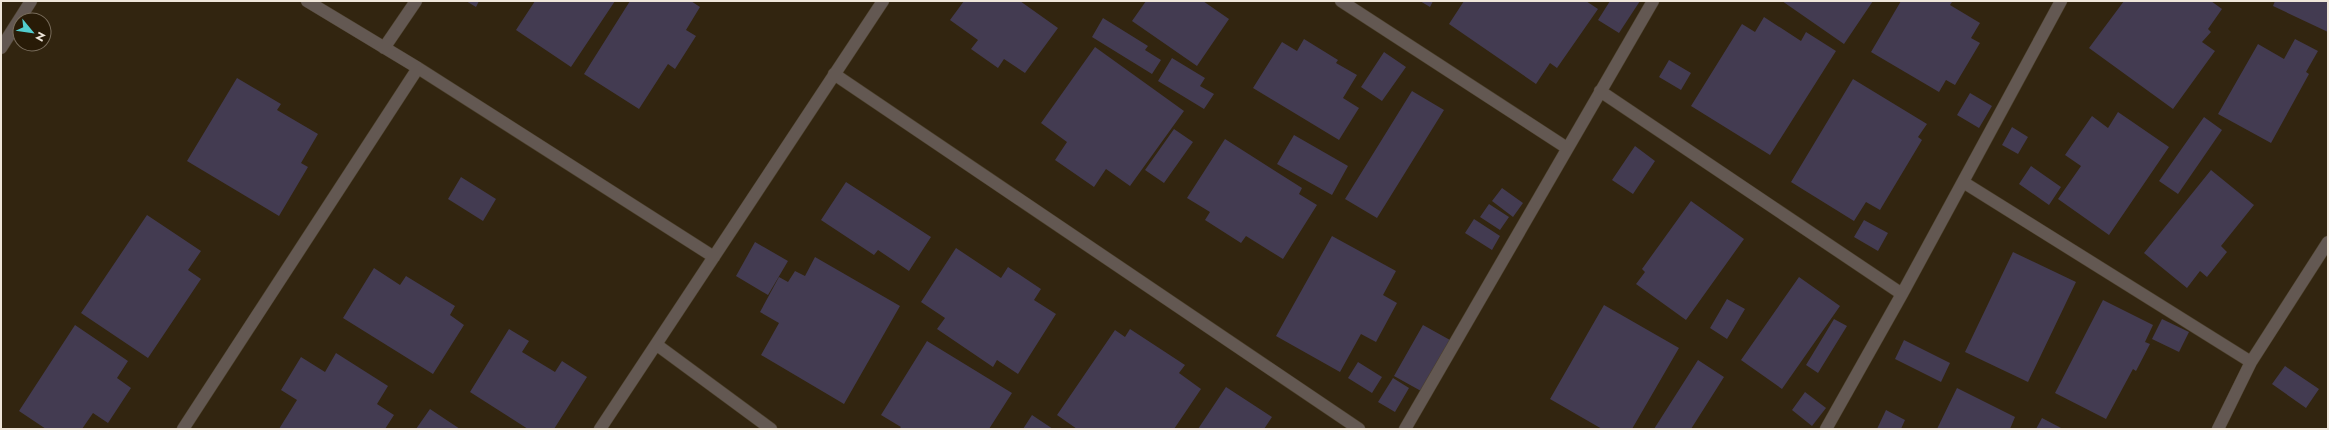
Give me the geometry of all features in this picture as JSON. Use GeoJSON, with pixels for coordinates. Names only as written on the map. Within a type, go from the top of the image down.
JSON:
{"type":"FeatureCollection","features":[{"type":"Feature","properties":{"kind":"street"},"geometry":{"type":"LineString","coordinates":[[1,48],[31,1]]}},
{"type":"Feature","properties":{"kind":"street"},"geometry":{"type":"LineString","coordinates":[[307,1],[418,68],[714,257]]}},
{"type":"Feature","properties":{"kind":"street"},"geometry":{"type":"LineString","coordinates":[[384,48],[416,1]]}},
{"type":"Feature","properties":{"kind":"street"},"geometry":{"type":"LineString","coordinates":[[600,429],[657,345],[883,1]]}},
{"type":"Feature","properties":{"kind":"street"},"geometry":{"type":"LineString","coordinates":[[1341,1],[1567,148]]}},
{"type":"Feature","properties":{"kind":"street"},"geometry":{"type":"LineString","coordinates":[[1405,429],[1653,1]]}},
{"type":"Feature","properties":{"kind":"street"},"geometry":{"type":"LineString","coordinates":[[1826,429],[1902,294],[2061,1]]}},
{"type":"Feature","properties":{"kind":"street"},"geometry":{"type":"LineString","coordinates":[[183,429],[418,68]]}},
{"type":"Feature","properties":{"kind":"street"},"geometry":{"type":"LineString","coordinates":[[834,74],[1359,429]]}},
{"type":"Feature","properties":{"kind":"street"},"geometry":{"type":"LineString","coordinates":[[1600,91],[1902,294]]}},
{"type":"Feature","properties":{"kind":"street"},"geometry":{"type":"LineString","coordinates":[[1963,182],[2251,362]]}},
{"type":"Feature","properties":{"kind":"street"},"geometry":{"type":"LineString","coordinates":[[2218,429],[2251,362],[2328,242]]}},
{"type":"Feature","properties":{"kind":"street"},"geometry":{"type":"LineString","coordinates":[[657,345],[771,429]]}},
{"type":"Feature","properties":{"kind":"building"},"geometry":{"type":"Polygon","coordinates":[[[466,1],[479,1],[476,7],[466,1]]]}},
{"type":"Feature","properties":{"kind":"building"},"geometry":{"type":"Polygon","coordinates":[[[535,1],[615,1],[571,67],[516,30],[535,1]]]}},
{"type":"Feature","properties":{"kind":"building"},"geometry":{"type":"Polygon","coordinates":[[[630,1],[691,1],[700,7],[686,30],[696,36],[675,69],[668,64],[639,109],[584,74],[630,1]]]}},
{"type":"Feature","properties":{"kind":"building"},"geometry":{"type":"Polygon","coordinates":[[[964,1],[1020,1],[1058,28],[1025,73],[1004,59],[998,68],[971,49],[978,40],[950,20],[964,1]]]}},
{"type":"Feature","properties":{"kind":"building"},"geometry":{"type":"Polygon","coordinates":[[[1146,1],[1203,1],[1229,19],[1197,66],[1132,21],[1146,1]]]}},
{"type":"Feature","properties":{"kind":"building"},"geometry":{"type":"Polygon","coordinates":[[[1420,1],[1433,1],[1430,7],[1420,1]]]}},
{"type":"Feature","properties":{"kind":"building"},"geometry":{"type":"Polygon","coordinates":[[[1464,1],[1586,1],[1598,9],[1557,68],[1550,63],[1536,84],[1449,24],[1464,1]]]}},
{"type":"Feature","properties":{"kind":"building"},"geometry":{"type":"Polygon","coordinates":[[[1610,1],[1640,1],[1619,33],[1598,20],[1610,1]]]}},
{"type":"Feature","properties":{"kind":"building"},"geometry":{"type":"Polygon","coordinates":[[[1782,1],[1873,1],[1844,44],[1782,1]]]}},
{"type":"Feature","properties":{"kind":"building"},"geometry":{"type":"Polygon","coordinates":[[[1901,1],[1950,1],[1952,2],[1950,5],[1980,23],[1971,38],[1980,43],[1955,85],[1946,80],[1939,92],[1871,52],[1901,1]]]}},
{"type":"Feature","properties":{"kind":"building"},"geometry":{"type":"Polygon","coordinates":[[[2124,1],[2211,1],[2222,9],[2208,29],[2211,32],[2202,42],[2215,51],[2173,109],[2089,48],[2124,1]]]}},
{"type":"Feature","properties":{"kind":"building"},"geometry":{"type":"Polygon","coordinates":[[[2275,1],[2328,1],[2328,32],[2273,6],[2275,1]]]}},
{"type":"Feature","properties":{"kind":"building"},"geometry":{"type":"Polygon","coordinates":[[[1764,17],[1801,41],[1806,32],[1836,51],[1770,155],[1691,106],[1742,24],[1755,32],[1764,17]]]}},
{"type":"Feature","properties":{"kind":"building"},"geometry":{"type":"Polygon","coordinates":[[[1103,18],[1148,46],[1145,50],[1161,60],[1152,74],[1092,37],[1103,18]]]}},
{"type":"Feature","properties":{"kind":"building"},"geometry":{"type":"Polygon","coordinates":[[[1304,39],[1338,60],[1336,63],[1357,75],[1343,98],[1359,108],[1339,140],[1253,88],[1282,42],[1297,51],[1304,39]]]}},
{"type":"Feature","properties":{"kind":"building"},"geometry":{"type":"Polygon","coordinates":[[[2295,39],[2318,51],[2306,72],[2309,74],[2271,143],[2218,114],[2258,44],[2284,59],[2295,39]]]}},
{"type":"Feature","properties":{"kind":"building"},"geometry":{"type":"Polygon","coordinates":[[[1095,47],[1184,111],[1130,186],[1106,169],[1094,187],[1055,160],[1067,142],[1041,123],[1095,47]]]}},
{"type":"Feature","properties":{"kind":"building"},"geometry":{"type":"Polygon","coordinates":[[[1384,52],[1406,67],[1382,101],[1361,87],[1384,52]]]}},
{"type":"Feature","properties":{"kind":"building"},"geometry":{"type":"Polygon","coordinates":[[[1172,58],[1205,78],[1200,86],[1214,94],[1204,109],[1158,81],[1172,58]]]}},
{"type":"Feature","properties":{"kind":"building"},"geometry":{"type":"Polygon","coordinates":[[[1669,60],[1691,73],[1681,90],[1659,77],[1669,60]]]}},
{"type":"Feature","properties":{"kind":"building"},"geometry":{"type":"Polygon","coordinates":[[[237,78],[281,104],[277,110],[318,134],[301,163],[308,167],[279,216],[187,161],[237,78]]]}},
{"type":"Feature","properties":{"kind":"building"},"geometry":{"type":"Polygon","coordinates":[[[1853,79],[1927,124],[1918,137],[1922,140],[1880,210],[1866,202],[1854,221],[1791,182],[1853,79]]]}},
{"type":"Feature","properties":{"kind":"building"},"geometry":{"type":"Polygon","coordinates":[[[1412,91],[1444,110],[1377,218],[1345,199],[1412,91]]]}},
{"type":"Feature","properties":{"kind":"building"},"geometry":{"type":"Polygon","coordinates":[[[1970,93],[1992,106],[1979,128],[1957,115],[1970,93]]]}},
{"type":"Feature","properties":{"kind":"building"},"geometry":{"type":"Polygon","coordinates":[[[2118,112],[2169,147],[2109,235],[2058,199],[2081,166],[2065,155],[2092,116],[2108,128],[2118,112]]]}},
{"type":"Feature","properties":{"kind":"building"},"geometry":{"type":"Polygon","coordinates":[[[2204,117],[2222,130],[2178,194],[2159,181],[2204,117]]]}},
{"type":"Feature","properties":{"kind":"building"},"geometry":{"type":"Polygon","coordinates":[[[2012,127],[2028,137],[2018,154],[2002,145],[2012,127]]]}},
{"type":"Feature","properties":{"kind":"building"},"geometry":{"type":"Polygon","coordinates":[[[1174,129],[1193,142],[1164,183],[1145,170],[1174,129]]]}},
{"type":"Feature","properties":{"kind":"building"},"geometry":{"type":"Polygon","coordinates":[[[1294,135],[1348,166],[1332,195],[1277,164],[1294,135]]]}},
{"type":"Feature","properties":{"kind":"building"},"geometry":{"type":"Polygon","coordinates":[[[1225,139],[1302,188],[1299,194],[1317,205],[1283,259],[1246,236],[1241,243],[1205,220],[1210,212],[1187,198],[1225,139]]]}},
{"type":"Feature","properties":{"kind":"building"},"geometry":{"type":"Polygon","coordinates":[[[1635,146],[1655,161],[1633,194],[1612,180],[1635,146]]]}},
{"type":"Feature","properties":{"kind":"building"},"geometry":{"type":"Polygon","coordinates":[[[2031,166],[2061,187],[2049,205],[2019,184],[2031,166]]]}},
{"type":"Feature","properties":{"kind":"building"},"geometry":{"type":"Polygon","coordinates":[[[2211,170],[2254,205],[2221,246],[2227,252],[2207,277],[2200,271],[2187,288],[2144,253],[2211,170]]]}},
{"type":"Feature","properties":{"kind":"building"},"geometry":{"type":"Polygon","coordinates":[[[461,177],[496,199],[483,221],[448,199],[461,177]]]}},
{"type":"Feature","properties":{"kind":"building"},"geometry":{"type":"Polygon","coordinates":[[[846,182],[931,237],[909,271],[878,250],[874,255],[821,220],[846,182]]]}},
{"type":"Feature","properties":{"kind":"building"},"geometry":{"type":"Polygon","coordinates":[[[1502,188],[1523,203],[1513,217],[1492,201],[1502,188]]]}},
{"type":"Feature","properties":{"kind":"building"},"geometry":{"type":"Polygon","coordinates":[[[1691,201],[1744,239],[1686,320],[1636,284],[1645,272],[1642,269],[1691,201]]]}},
{"type":"Feature","properties":{"kind":"building"},"geometry":{"type":"Polygon","coordinates":[[[1489,204],[1509,217],[1500,230],[1480,217],[1489,204]]]}},
{"type":"Feature","properties":{"kind":"building"},"geometry":{"type":"Polygon","coordinates":[[[147,215],[201,251],[188,270],[201,279],[148,358],[81,313],[147,215]]]}},
{"type":"Feature","properties":{"kind":"building"},"geometry":{"type":"Polygon","coordinates":[[[1474,219],[1500,236],[1492,250],[1465,233],[1474,219]]]}},
{"type":"Feature","properties":{"kind":"building"},"geometry":{"type":"Polygon","coordinates":[[[1864,220],[1888,233],[1878,251],[1854,237],[1864,220]]]}},
{"type":"Feature","properties":{"kind":"building"},"geometry":{"type":"Polygon","coordinates":[[[1332,236],[1396,271],[1383,295],[1397,303],[1376,342],[1361,334],[1340,372],[1276,336],[1332,236]]]}},
{"type":"Feature","properties":{"kind":"building"},"geometry":{"type":"Polygon","coordinates":[[[755,242],[788,261],[768,295],[736,276],[755,242]]]}},
{"type":"Feature","properties":{"kind":"building"},"geometry":{"type":"Polygon","coordinates":[[[956,248],[1001,278],[1008,267],[1041,289],[1034,300],[1056,314],[1018,374],[997,360],[993,367],[937,329],[945,318],[921,302],[956,248]]]}},
{"type":"Feature","properties":{"kind":"building"},"geometry":{"type":"Polygon","coordinates":[[[2013,252],[2076,282],[2028,382],[1965,352],[2013,252]]]}},
{"type":"Feature","properties":{"kind":"building"},"geometry":{"type":"Polygon","coordinates":[[[815,257],[900,306],[844,404],[761,355],[779,323],[760,312],[779,277],[788,282],[795,271],[805,276],[815,257]]]}},
{"type":"Feature","properties":{"kind":"building"},"geometry":{"type":"Polygon","coordinates":[[[374,268],[400,285],[406,276],[455,306],[450,315],[464,325],[433,374],[343,318],[374,268]]]}},
{"type":"Feature","properties":{"kind":"building"},"geometry":{"type":"Polygon","coordinates":[[[1799,277],[1840,306],[1782,389],[1741,360],[1799,277]]]}},
{"type":"Feature","properties":{"kind":"building"},"geometry":{"type":"Polygon","coordinates":[[[1727,299],[1745,309],[1727,339],[1710,328],[1727,299]]]}},
{"type":"Feature","properties":{"kind":"building"},"geometry":{"type":"Polygon","coordinates":[[[2103,300],[2153,325],[2145,342],[2150,344],[2136,371],[2133,369],[2106,419],[2055,393],[2103,300]]]}},
{"type":"Feature","properties":{"kind":"building"},"geometry":{"type":"Polygon","coordinates":[[[1604,305],[1679,348],[1632,429],[1602,429],[1550,399],[1604,305]]]}},
{"type":"Feature","properties":{"kind":"building"},"geometry":{"type":"Polygon","coordinates":[[[1834,319],[1847,326],[1818,373],[1806,365],[1834,319]]]}},
{"type":"Feature","properties":{"kind":"building"},"geometry":{"type":"Polygon","coordinates":[[[2162,319],[2189,332],[2179,352],[2152,339],[2162,319]]]}},
{"type":"Feature","properties":{"kind":"building"},"geometry":{"type":"Polygon","coordinates":[[[75,325],[128,361],[117,378],[131,388],[108,423],[93,413],[82,429],[46,429],[19,411],[75,325]]]}},
{"type":"Feature","properties":{"kind":"building"},"geometry":{"type":"Polygon","coordinates":[[[1423,325],[1450,340],[1421,391],[1394,376],[1423,325]]]}},
{"type":"Feature","properties":{"kind":"building"},"geometry":{"type":"Polygon","coordinates":[[[509,329],[529,341],[522,352],[555,372],[562,361],[587,377],[554,429],[528,429],[470,392],[509,329]]]}},
{"type":"Feature","properties":{"kind":"building"},"geometry":{"type":"Polygon","coordinates":[[[1130,329],[1185,365],[1179,373],[1201,389],[1174,429],[1077,429],[1057,415],[1115,330],[1125,337],[1130,329]]]}},
{"type":"Feature","properties":{"kind":"building"},"geometry":{"type":"Polygon","coordinates":[[[1904,340],[1950,363],[1941,382],[1895,359],[1904,340]]]}},
{"type":"Feature","properties":{"kind":"building"},"geometry":{"type":"Polygon","coordinates":[[[927,341],[1012,393],[989,429],[899,429],[901,427],[881,415],[927,341]]]}},
{"type":"Feature","properties":{"kind":"building"},"geometry":{"type":"Polygon","coordinates":[[[336,353],[388,386],[377,404],[394,415],[385,429],[279,429],[297,400],[281,390],[301,357],[325,372],[336,353]]]}},
{"type":"Feature","properties":{"kind":"building"},"geometry":{"type":"Polygon","coordinates":[[[1698,360],[1724,377],[1691,429],[1654,429],[1698,360]]]}},
{"type":"Feature","properties":{"kind":"building"},"geometry":{"type":"Polygon","coordinates":[[[1358,362],[1382,377],[1372,393],[1348,378],[1358,362]]]}},
{"type":"Feature","properties":{"kind":"building"},"geometry":{"type":"Polygon","coordinates":[[[2285,366],[2319,389],[2306,408],[2272,384],[2285,366]]]}},
{"type":"Feature","properties":{"kind":"building"},"geometry":{"type":"Polygon","coordinates":[[[1393,378],[1409,388],[1395,412],[1378,402],[1393,378]]]}},
{"type":"Feature","properties":{"kind":"building"},"geometry":{"type":"Polygon","coordinates":[[[1226,387],[1272,417],[1264,429],[1198,429],[1226,387]]]}},
{"type":"Feature","properties":{"kind":"building"},"geometry":{"type":"Polygon","coordinates":[[[1957,388],[2015,417],[2010,429],[1937,429],[1957,388]]]}},
{"type":"Feature","properties":{"kind":"building"},"geometry":{"type":"Polygon","coordinates":[[[1805,392],[1826,408],[1812,426],[1792,410],[1805,392]]]}},
{"type":"Feature","properties":{"kind":"building"},"geometry":{"type":"Polygon","coordinates":[[[430,409],[460,429],[416,429],[430,409]]]}},
{"type":"Feature","properties":{"kind":"building"},"geometry":{"type":"Polygon","coordinates":[[[1886,410],[1905,420],[1901,429],[1877,429],[1886,410]]]}},
{"type":"Feature","properties":{"kind":"building"},"geometry":{"type":"Polygon","coordinates":[[[1032,415],[1053,429],[1023,429],[1032,415]]]}},
{"type":"Feature","properties":{"kind":"building"},"geometry":{"type":"Polygon","coordinates":[[[2042,418],[2063,429],[2036,429],[2042,418]]]}}]}
